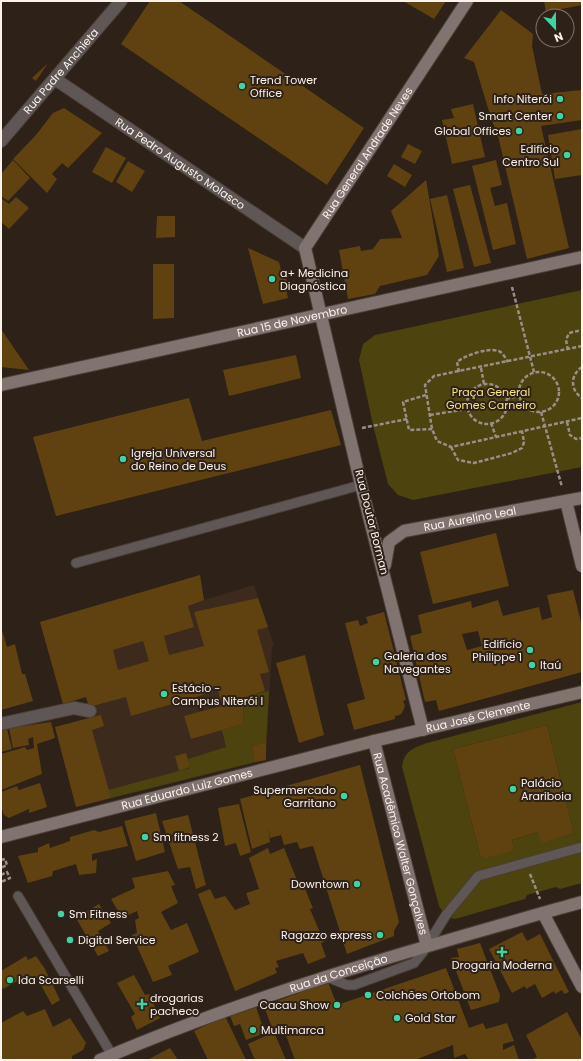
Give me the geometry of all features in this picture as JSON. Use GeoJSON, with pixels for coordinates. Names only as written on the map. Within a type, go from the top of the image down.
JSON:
{"type":"FeatureCollection","features":[{"type":"Feature","properties":{"kind":"street","name":"Rua Padre Anchieta"},"geometry":{"type":"LineString","coordinates":[[1,141],[121,1]]}},
{"type":"Feature","properties":{"kind":"street","name":"Rua General Andrade Neves"},"geometry":{"type":"LineString","coordinates":[[305,248],[468,1]]}},
{"type":"Feature","properties":{"kind":"street","name":"Rua Pedro Augusto Molasco"},"geometry":{"type":"LineString","coordinates":[[55,79],[305,248]]}},
{"type":"Feature","properties":{"kind":"street"},"geometry":{"type":"LineString","coordinates":[[305,248],[320,314]]}},
{"type":"Feature","properties":{"kind":"street","name":"Rua 15 de Novembro"},"geometry":{"type":"LineString","coordinates":[[1,385],[582,256]]}},
{"type":"Feature","properties":{"kind":"street","name":"Rua Doutor Borman"},"geometry":{"type":"LineString","coordinates":[[320,314],[361,485],[384,569],[423,730]]}},
{"type":"Feature","properties":{"kind":"street","name":"Rua Aurelino Leal"},"geometry":{"type":"LineString","coordinates":[[384,569],[389,542],[404,532],[582,498]]}},
{"type":"Feature","properties":{"kind":"street"},"geometry":{"type":"LineString","coordinates":[[566,501],[582,566]]}},
{"type":"Feature","properties":{"kind":"street","name":"Rua José Clemente"},"geometry":{"type":"LineString","coordinates":[[374,741],[582,692]]}},
{"type":"Feature","properties":{"kind":"street"},"geometry":{"type":"LineString","coordinates":[[1,724],[74,708],[90,711]]}},
{"type":"Feature","properties":{"kind":"street","name":"Rua Eduardo Luiz Gomes"},"geometry":{"type":"LineString","coordinates":[[1,837],[374,741]]}},
{"type":"Feature","properties":{"kind":"street","name":"Rua Acadêmico Walter Gonçalves"},"geometry":{"type":"LineString","coordinates":[[374,741],[427,946]]}},
{"type":"Feature","properties":{"kind":"street","name":"Rua da Conceição"},"geometry":{"type":"LineString","coordinates":[[100,1060],[113,1057],[141,1041],[230,1008],[427,946],[582,902]]}},
{"type":"Feature","properties":{"kind":"street"},"geometry":{"type":"LineString","coordinates":[[545,912],[582,987]]}},
{"type":"Feature","properties":{"kind":"lane"},"geometry":{"type":"LineString","coordinates":[[76,563],[361,485]]}},
{"type":"Feature","properties":{"kind":"lane"},"geometry":{"type":"LineString","coordinates":[[427,946],[446,915],[478,876],[582,847]]}},
{"type":"Feature","properties":{"kind":"lane"},"geometry":{"type":"LineString","coordinates":[[18,896],[113,1057]]}},
{"type":"Feature","properties":{"kind":"path"},"geometry":{"type":"LineString","coordinates":[[516,305],[534,372]]}},
{"type":"Feature","properties":{"kind":"path"},"geometry":{"type":"LineString","coordinates":[[568,350],[566,340],[569,333],[582,330]]}},
{"type":"Feature","properties":{"kind":"path"},"geometry":{"type":"LineString","coordinates":[[582,346],[481,368],[434,376],[425,385],[432,429],[437,441],[451,447],[582,418]]}},
{"type":"Feature","properties":{"kind":"path"},"geometry":{"type":"LineString","coordinates":[[459,372],[456,362],[466,355],[496,350],[501,352],[508,362]]}},
{"type":"Feature","properties":{"kind":"path"},"geometry":{"type":"LineString","coordinates":[[582,367],[575,374],[573,385],[578,395],[582,398]]}},
{"type":"Feature","properties":{"kind":"path"},"geometry":{"type":"LineString","coordinates":[[481,368],[484,384]]}},
{"type":"Feature","properties":{"kind":"path"},"geometry":{"type":"LineString","coordinates":[[540,371],[552,376],[559,387],[560,394],[557,401],[548,410],[541,412],[530,410],[525,406],[519,396],[520,384],[534,372],[540,371]]}},
{"type":"Feature","properties":{"kind":"path"},"geometry":{"type":"LineString","coordinates":[[484,384],[490,384],[500,389],[506,399],[505,411],[492,423],[479,422],[474,419],[467,409],[468,395],[472,390],[484,384]]}},
{"type":"Feature","properties":{"kind":"path"},"geometry":{"type":"LineString","coordinates":[[426,395],[403,402],[409,430],[432,429]]}},
{"type":"Feature","properties":{"kind":"path"},"geometry":{"type":"LineString","coordinates":[[506,399],[519,396]]}},
{"type":"Feature","properties":{"kind":"path"},"geometry":{"type":"LineString","coordinates":[[430,415],[467,409]]}},
{"type":"Feature","properties":{"kind":"path"},"geometry":{"type":"LineString","coordinates":[[541,412],[557,472]]}},
{"type":"Feature","properties":{"kind":"path"},"geometry":{"type":"LineString","coordinates":[[373,425],[407,419]]}},
{"type":"Feature","properties":{"kind":"path"},"geometry":{"type":"LineString","coordinates":[[567,422],[570,435],[576,439],[582,438]]}},
{"type":"Feature","properties":{"kind":"path"},"geometry":{"type":"LineString","coordinates":[[492,423],[496,437]]}},
{"type":"Feature","properties":{"kind":"path"},"geometry":{"type":"LineString","coordinates":[[451,447],[458,460],[474,463],[512,453],[522,448],[524,442],[522,432]]}},
{"type":"Feature","properties":{"kind":"path"},"geometry":{"type":"LineString","coordinates":[[1,860],[5,859],[7,865],[1,868]]}},
{"type":"Feature","properties":{"kind":"path"},"geometry":{"type":"LineString","coordinates":[[525,862],[545,912]]}},
{"type":"Feature","properties":{"kind":"path"},"geometry":{"type":"LineString","coordinates":[[1,875],[7,872],[10,878],[1,882]]}},
{"type":"Feature","properties":{"kind":"shaded area","name":"Estácio - Campus Niterói I"},"geometry":{"type":"Polygon","coordinates":[[[200,575],[204,600],[254,585],[274,646],[272,647],[266,760],[76,807],[55,727],[91,717],[86,697],[63,704],[40,622],[200,575]]]}},
{"type":"Feature","properties":{"kind":"green space","name":"Praça General Gomes Carneiro"},"geometry":{"type":"Polygon","coordinates":[[[582,290],[582,467],[413,500],[398,495],[388,484],[373,425],[359,360],[363,344],[375,335],[582,290]]]}},
{"type":"Feature","properties":{"kind":"green space"},"geometry":{"type":"Polygon","coordinates":[[[269,691],[266,742],[252,746],[255,762],[111,798],[108,790],[190,768],[188,759],[226,747],[222,730],[243,724],[244,697],[269,691]]]}},
{"type":"Feature","properties":{"kind":"green space"},"geometry":{"type":"Polygon","coordinates":[[[582,702],[582,883],[560,889],[556,887],[527,895],[525,899],[455,919],[446,915],[439,906],[402,767],[405,757],[410,751],[427,743],[582,702]],[[547,725],[453,749],[480,855],[512,851],[514,847],[512,840],[538,832],[544,841],[571,834],[573,830],[547,725]]]}},
{"type":"Feature","properties":{"kind":"building","name":"Trend Tower Office"},"geometry":{"type":"Polygon","coordinates":[[[150,1],[179,1],[364,128],[327,185],[121,44],[150,1]]]}},
{"type":"Feature","properties":{"kind":"building"},"geometry":{"type":"Polygon","coordinates":[[[403,1],[446,1],[434,19],[403,1]]]}},
{"type":"Feature","properties":{"kind":"building"},"geometry":{"type":"Polygon","coordinates":[[[544,1],[582,1],[582,5],[567,8],[545,8],[544,1]]]}},
{"type":"Feature","properties":{"kind":"building","name":"Global Offices"},"geometry":{"type":"Polygon","coordinates":[[[501,10],[533,34],[532,46],[542,94],[582,90],[582,120],[541,126],[569,248],[527,259],[498,136],[474,62],[464,58],[501,10]]]}},
{"type":"Feature","properties":{"kind":"building"},"geometry":{"type":"Polygon","coordinates":[[[48,63],[36,81],[32,78],[48,63]]]}},
{"type":"Feature","properties":{"kind":"building"},"geometry":{"type":"Polygon","coordinates":[[[473,104],[485,157],[452,164],[442,120],[454,118],[451,109],[473,104]]]}},
{"type":"Feature","properties":{"kind":"building"},"geometry":{"type":"Polygon","coordinates":[[[64,108],[102,133],[68,168],[62,163],[52,174],[57,179],[47,193],[13,159],[36,135],[53,113],[64,108]]]}},
{"type":"Feature","properties":{"kind":"building","name":"Edifício Centro Sul"},"geometry":{"type":"Polygon","coordinates":[[[582,129],[582,175],[555,179],[548,135],[582,129]]]}},
{"type":"Feature","properties":{"kind":"building"},"geometry":{"type":"Polygon","coordinates":[[[408,144],[422,151],[415,164],[401,157],[408,144]]]}},
{"type":"Feature","properties":{"kind":"building"},"geometry":{"type":"Polygon","coordinates":[[[106,147],[126,158],[112,183],[92,172],[106,147]]]}},
{"type":"Feature","properties":{"kind":"building"},"geometry":{"type":"Polygon","coordinates":[[[13,160],[30,178],[8,201],[1,196],[1,174],[13,160]]]}},
{"type":"Feature","properties":{"kind":"building"},"geometry":{"type":"Polygon","coordinates":[[[496,160],[502,185],[490,188],[495,206],[507,203],[516,244],[493,250],[472,166],[496,160]]]}},
{"type":"Feature","properties":{"kind":"building"},"geometry":{"type":"Polygon","coordinates":[[[128,161],[145,171],[132,192],[116,182],[128,161]]]}},
{"type":"Feature","properties":{"kind":"building"},"geometry":{"type":"Polygon","coordinates":[[[394,164],[412,175],[405,187],[387,176],[394,164]]]}},
{"type":"Feature","properties":{"kind":"building"},"geometry":{"type":"Polygon","coordinates":[[[426,180],[439,256],[427,275],[380,286],[375,294],[348,299],[339,250],[360,246],[361,251],[373,249],[380,239],[402,238],[391,211],[426,180]]]}},
{"type":"Feature","properties":{"kind":"building"},"geometry":{"type":"Polygon","coordinates":[[[470,185],[491,263],[474,267],[453,189],[470,185]]]}},
{"type":"Feature","properties":{"kind":"building"},"geometry":{"type":"Polygon","coordinates":[[[447,195],[464,268],[447,272],[430,199],[447,195]]]}},
{"type":"Feature","properties":{"kind":"building"},"geometry":{"type":"Polygon","coordinates":[[[16,197],[29,208],[9,229],[1,222],[1,198],[9,204],[16,197]]]}},
{"type":"Feature","properties":{"kind":"building"},"geometry":{"type":"Polygon","coordinates":[[[157,216],[175,216],[175,237],[156,238],[157,216]]]}},
{"type":"Feature","properties":{"kind":"building","name":"a+ Medicina Diagnóstica"},"geometry":{"type":"Polygon","coordinates":[[[248,248],[279,262],[281,270],[284,269],[289,288],[286,289],[288,298],[263,304],[248,248]]]}},
{"type":"Feature","properties":{"kind":"building"},"geometry":{"type":"Polygon","coordinates":[[[153,264],[174,264],[174,318],[153,319],[153,264]]]}},
{"type":"Feature","properties":{"kind":"building"},"geometry":{"type":"Polygon","coordinates":[[[1,329],[29,370],[1,367],[1,329]]]}},
{"type":"Feature","properties":{"kind":"building"},"geometry":{"type":"Polygon","coordinates":[[[296,355],[301,378],[229,396],[223,370],[296,355]]]}},
{"type":"Feature","properties":{"kind":"building","name":"Igreja Universal do Reino de Deus"},"geometry":{"type":"Polygon","coordinates":[[[189,398],[202,441],[331,410],[341,445],[56,516],[33,437],[189,398]]]}},
{"type":"Feature","properties":{"kind":"building"},"geometry":{"type":"Polygon","coordinates":[[[496,533],[509,586],[433,604],[420,552],[496,533]]]}},
{"type":"Feature","properties":{"kind":"building"},"geometry":{"type":"Polygon","coordinates":[[[200,575],[204,600],[188,606],[194,627],[164,636],[169,655],[204,646],[194,612],[258,598],[268,627],[257,630],[269,672],[260,674],[265,691],[222,704],[217,687],[211,688],[213,692],[131,716],[126,697],[89,707],[86,697],[63,704],[40,622],[200,575]],[[143,641],[113,650],[118,670],[149,661],[143,641]]]}},
{"type":"Feature","properties":{"kind":"building"},"geometry":{"type":"Polygon","coordinates":[[[573,590],[582,626],[582,672],[439,711],[436,700],[425,702],[410,636],[422,633],[418,615],[471,601],[472,608],[498,600],[503,616],[539,607],[542,620],[552,617],[547,595],[573,590]],[[478,631],[462,634],[467,650],[482,646],[478,631]]]}},
{"type":"Feature","properties":{"kind":"building","name":"Galeria dos Navegantes"},"geometry":{"type":"Polygon","coordinates":[[[384,612],[406,700],[403,701],[405,706],[400,715],[395,716],[395,719],[354,730],[347,704],[365,699],[345,623],[358,620],[360,626],[368,623],[366,617],[384,612]]]}},
{"type":"Feature","properties":{"kind":"building"},"geometry":{"type":"Polygon","coordinates":[[[1,627],[7,647],[15,644],[22,674],[25,674],[33,701],[1,710],[1,627]]]}},
{"type":"Feature","properties":{"kind":"building"},"geometry":{"type":"Polygon","coordinates":[[[305,655],[324,735],[299,743],[276,663],[305,655]]]}},
{"type":"Feature","properties":{"kind":"building"},"geometry":{"type":"Polygon","coordinates":[[[244,700],[243,724],[191,739],[184,716],[244,700]]]}},
{"type":"Feature","properties":{"kind":"building"},"geometry":{"type":"Polygon","coordinates":[[[101,715],[104,726],[92,730],[111,798],[76,807],[55,727],[101,715]]]}},
{"type":"Feature","properties":{"kind":"building"},"geometry":{"type":"Polygon","coordinates":[[[51,722],[55,738],[37,744],[42,774],[1,790],[1,754],[25,747],[27,750],[34,748],[33,737],[28,739],[29,745],[13,748],[9,728],[51,722]]]}},
{"type":"Feature","properties":{"kind":"building"},"geometry":{"type":"Polygon","coordinates":[[[6,725],[12,749],[1,752],[1,726],[6,725]]]}},
{"type":"Feature","properties":{"kind":"building","name":"Palácio Arariboia"},"geometry":{"type":"Polygon","coordinates":[[[547,725],[573,830],[571,834],[544,842],[540,840],[538,832],[512,840],[514,847],[512,851],[486,858],[480,855],[453,749],[547,725]]]}},
{"type":"Feature","properties":{"kind":"building"},"geometry":{"type":"Polygon","coordinates":[[[266,742],[266,760],[255,762],[252,746],[266,742]]]}},
{"type":"Feature","properties":{"kind":"building"},"geometry":{"type":"Polygon","coordinates":[[[186,753],[190,767],[179,771],[175,756],[186,753]]]}},
{"type":"Feature","properties":{"kind":"building"},"geometry":{"type":"Polygon","coordinates":[[[360,765],[399,922],[394,931],[394,936],[347,954],[313,846],[300,849],[297,842],[284,845],[281,835],[270,838],[268,827],[270,842],[252,849],[240,799],[360,765]]]}},
{"type":"Feature","properties":{"kind":"building"},"geometry":{"type":"Polygon","coordinates":[[[40,783],[47,807],[29,813],[29,809],[9,818],[4,815],[1,807],[1,792],[17,786],[19,790],[40,783]]]}},
{"type":"Feature","properties":{"kind":"building"},"geometry":{"type":"Polygon","coordinates":[[[239,804],[251,852],[240,856],[236,843],[225,846],[218,808],[239,804]]]}},
{"type":"Feature","properties":{"kind":"building","name":"Sm fitness 2"},"geometry":{"type":"Polygon","coordinates":[[[156,813],[165,852],[136,861],[124,821],[156,813]]]}},
{"type":"Feature","properties":{"kind":"building"},"geometry":{"type":"Polygon","coordinates":[[[188,815],[206,885],[196,889],[190,867],[178,869],[162,821],[188,815]]]}},
{"type":"Feature","properties":{"kind":"building"},"geometry":{"type":"Polygon","coordinates":[[[122,826],[128,846],[92,854],[92,861],[97,859],[96,873],[79,875],[76,864],[53,871],[52,876],[28,883],[18,856],[38,852],[38,848],[49,843],[50,848],[70,841],[70,837],[94,830],[99,832],[122,826]]]}},
{"type":"Feature","properties":{"kind":"building"},"geometry":{"type":"Polygon","coordinates":[[[268,848],[270,854],[284,848],[299,885],[303,884],[313,908],[310,909],[324,942],[321,943],[326,957],[308,964],[303,953],[276,961],[279,967],[275,968],[277,973],[235,991],[198,894],[210,889],[215,899],[225,896],[235,910],[250,904],[246,893],[259,889],[249,858],[268,848]]]}},
{"type":"Feature","properties":{"kind":"building"},"geometry":{"type":"Polygon","coordinates":[[[168,871],[175,885],[171,886],[178,903],[161,912],[171,930],[187,923],[199,952],[168,966],[172,975],[153,982],[132,935],[137,933],[135,920],[139,918],[137,911],[122,918],[111,899],[135,888],[132,878],[168,871]]]}},
{"type":"Feature","properties":{"kind":"building"},"geometry":{"type":"Polygon","coordinates":[[[99,904],[111,923],[98,931],[109,951],[98,956],[76,918],[99,904]]]}},
{"type":"Feature","properties":{"kind":"building"},"geometry":{"type":"Polygon","coordinates":[[[522,932],[527,941],[540,934],[569,992],[564,994],[562,990],[555,994],[554,991],[542,998],[535,984],[526,989],[525,986],[512,993],[489,949],[522,932]]]}},
{"type":"Feature","properties":{"kind":"building"},"geometry":{"type":"Polygon","coordinates":[[[480,943],[500,995],[499,1002],[471,1010],[451,958],[459,957],[457,949],[480,943]]]}},
{"type":"Feature","properties":{"kind":"building","name":"Ida Scarselli"},"geometry":{"type":"Polygon","coordinates":[[[26,956],[28,960],[36,956],[45,969],[60,1000],[52,1005],[37,978],[29,983],[25,977],[3,989],[1,985],[1,971],[26,956]]]}},
{"type":"Feature","properties":{"kind":"building","name":"Gold Star"},"geometry":{"type":"Polygon","coordinates":[[[446,968],[469,1028],[483,1023],[486,1029],[507,1023],[514,1041],[503,1044],[503,1050],[514,1045],[519,1060],[469,1060],[465,1054],[454,1058],[453,1045],[415,1060],[295,1060],[283,1027],[273,1031],[264,1006],[328,982],[337,1005],[446,968]]]}},
{"type":"Feature","properties":{"kind":"building","name":"drogarias pacheco"},"geometry":{"type":"Polygon","coordinates":[[[134,975],[145,995],[149,994],[160,1018],[137,1030],[131,1017],[135,1014],[117,983],[134,975]]]}},
{"type":"Feature","properties":{"kind":"building"},"geometry":{"type":"Polygon","coordinates":[[[256,1007],[265,1033],[246,1040],[240,1024],[234,1026],[230,1016],[256,1007]]]}},
{"type":"Feature","properties":{"kind":"building"},"geometry":{"type":"Polygon","coordinates":[[[45,1009],[53,1027],[70,1018],[86,1043],[83,1050],[72,1056],[72,1060],[1,1060],[1,1023],[23,1011],[27,1016],[45,1009]]]}},
{"type":"Feature","properties":{"kind":"building"},"geometry":{"type":"Polygon","coordinates":[[[567,1012],[582,1040],[582,1060],[532,1060],[537,1057],[526,1035],[567,1012]]]}},
{"type":"Feature","properties":{"kind":"building"},"geometry":{"type":"Polygon","coordinates":[[[225,1016],[246,1060],[208,1060],[194,1031],[225,1016]]]}},
{"type":"Feature","properties":{"kind":"building"},"geometry":{"type":"Polygon","coordinates":[[[274,1032],[286,1060],[255,1060],[248,1044],[274,1032]]]}},
{"type":"Feature","properties":{"kind":"building"},"geometry":{"type":"Polygon","coordinates":[[[170,1048],[178,1060],[147,1060],[170,1048]]]}},
{"type":"Feature","properties":{"kind":"place","name":"Trend Tower Office"},"geometry":{"type":"Point","coordinates":[242,86]}},
{"type":"Feature","properties":{"kind":"place","name":"Info Niterói"},"geometry":{"type":"Point","coordinates":[560,99]}},
{"type":"Feature","properties":{"kind":"place","name":"Smart Center"},"geometry":{"type":"Point","coordinates":[560,116]}},
{"type":"Feature","properties":{"kind":"place","name":"Global Offices"},"geometry":{"type":"Point","coordinates":[519,131]}},
{"type":"Feature","properties":{"kind":"place","name":"Edifício Centro Sul"},"geometry":{"type":"Point","coordinates":[567,155]}},
{"type":"Feature","properties":{"kind":"place","name":"a+ Medicina Diagnóstica"},"geometry":{"type":"Point","coordinates":[272,279]}},
{"type":"Feature","properties":{"kind":"place","name":"Igreja Universal do Reino de Deus"},"geometry":{"type":"Point","coordinates":[123,459]}},
{"type":"Feature","properties":{"kind":"place","name":"Edifício Philippe 1"},"geometry":{"type":"Point","coordinates":[530,650]}},
{"type":"Feature","properties":{"kind":"place","name":"Galeria dos Navegantes"},"geometry":{"type":"Point","coordinates":[376,662]}},
{"type":"Feature","properties":{"kind":"place","name":"Itaú"},"geometry":{"type":"Point","coordinates":[532,665]}},
{"type":"Feature","properties":{"kind":"place","name":"Estácio - Campus Niterói I"},"geometry":{"type":"Point","coordinates":[164,694]}},
{"type":"Feature","properties":{"kind":"place","name":"Palácio Arariboia"},"geometry":{"type":"Point","coordinates":[513,789]}},
{"type":"Feature","properties":{"kind":"place","name":"Supermercado Garritano"},"geometry":{"type":"Point","coordinates":[344,796]}},
{"type":"Feature","properties":{"kind":"place","name":"Sm fitness 2"},"geometry":{"type":"Point","coordinates":[145,837]}},
{"type":"Feature","properties":{"kind":"place","name":"Downtown"},"geometry":{"type":"Point","coordinates":[357,884]}},
{"type":"Feature","properties":{"kind":"place","name":"Sm Fitness"},"geometry":{"type":"Point","coordinates":[61,914]}},
{"type":"Feature","properties":{"kind":"place","name":"Ragazzo express"},"geometry":{"type":"Point","coordinates":[380,935]}},
{"type":"Feature","properties":{"kind":"place","name":"Digital Service"},"geometry":{"type":"Point","coordinates":[70,940]}},
{"type":"Feature","properties":{"kind":"place","name":"Drogaria Moderna"},"geometry":{"type":"Point","coordinates":[502,952]}},
{"type":"Feature","properties":{"kind":"place","name":"Ida Scarselli"},"geometry":{"type":"Point","coordinates":[10,980]}},
{"type":"Feature","properties":{"kind":"place","name":"Colchões Ortobom"},"geometry":{"type":"Point","coordinates":[368,995]}},
{"type":"Feature","properties":{"kind":"place","name":"drogarias pacheco"},"geometry":{"type":"Point","coordinates":[142,1004]}},
{"type":"Feature","properties":{"kind":"place","name":"Cacau Show"},"geometry":{"type":"Point","coordinates":[337,1005]}},
{"type":"Feature","properties":{"kind":"place","name":"Gold Star"},"geometry":{"type":"Point","coordinates":[397,1018]}},
{"type":"Feature","properties":{"kind":"place","name":"Multimarca"},"geometry":{"type":"Point","coordinates":[253,1030]}}]}
